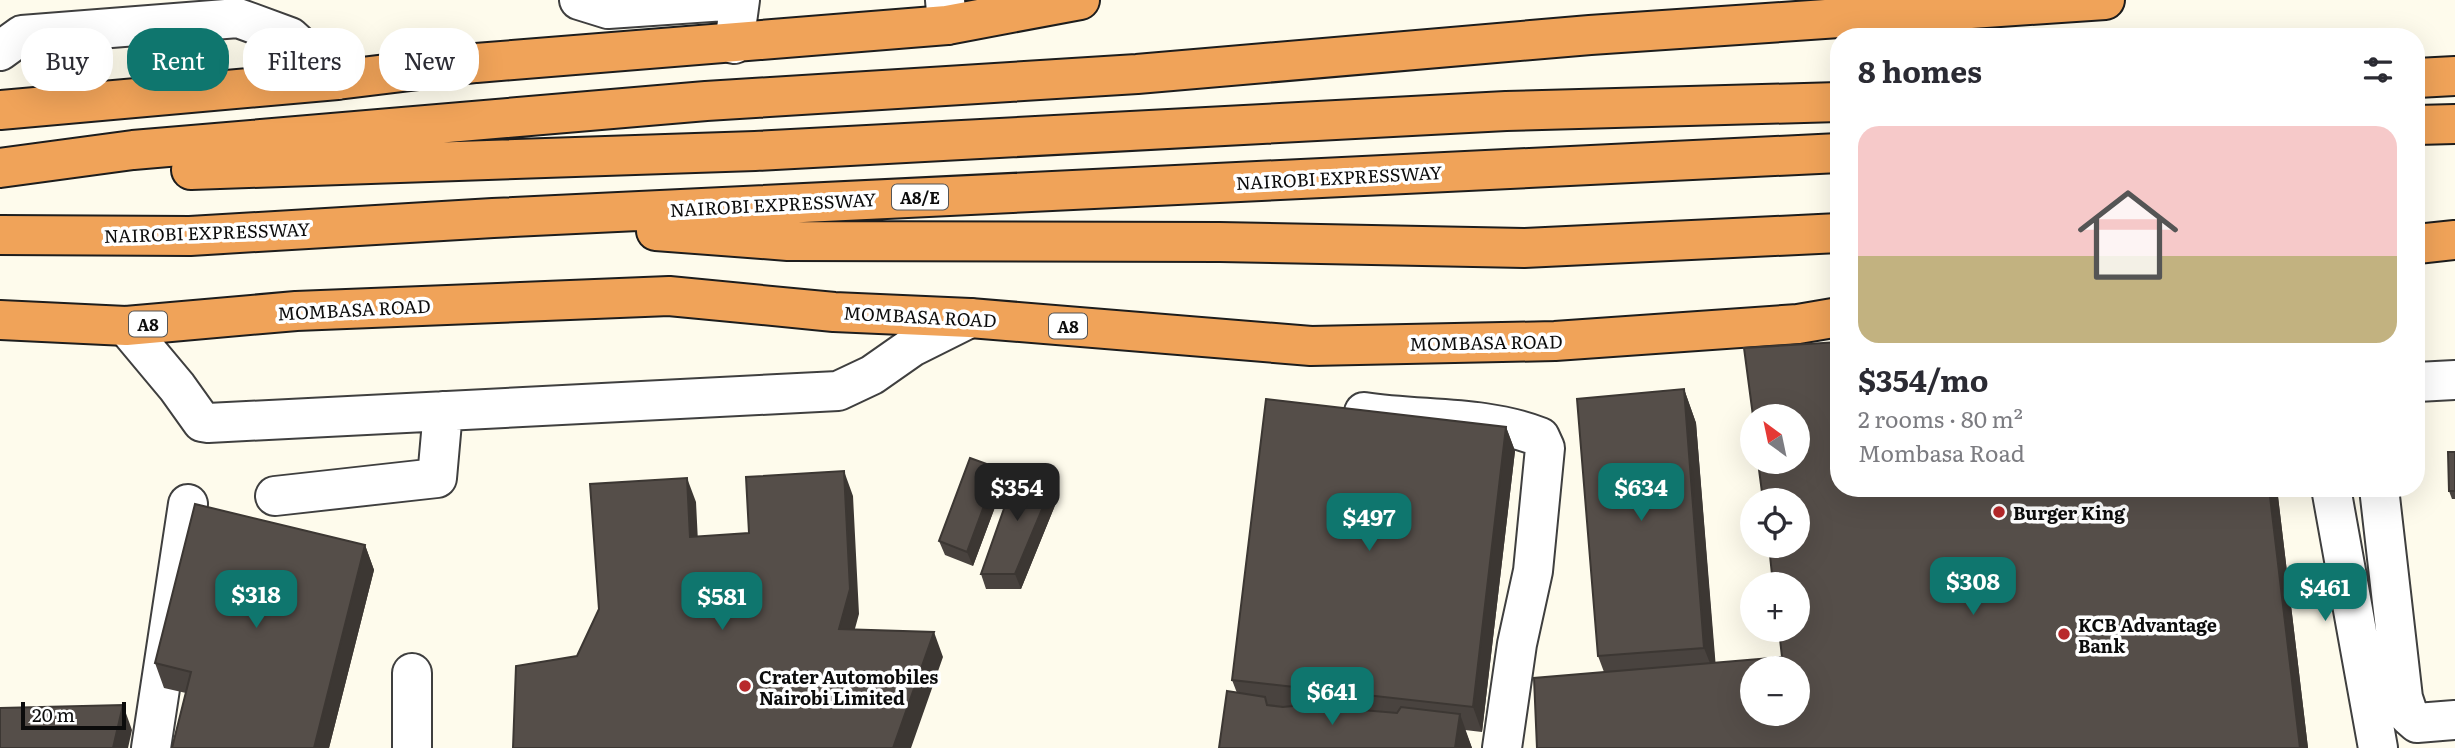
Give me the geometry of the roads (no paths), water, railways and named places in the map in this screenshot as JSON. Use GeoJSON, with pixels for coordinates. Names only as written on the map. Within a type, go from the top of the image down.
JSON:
{"type":"FeatureCollection","features":[{"type":"Feature","properties":{"kind":"highway"},"geometry":{"type":"LineString","coordinates":[[365,77],[476,63],[734,44],[946,12],[1080,0]]}},
{"type":"Feature","properties":{"kind":"highway"},"geometry":{"type":"LineString","coordinates":[[0,168],[133,150],[706,101],[1137,74],[1590,35],[2105,0]]}},
{"type":"Feature","properties":{"kind":"highway"},"geometry":{"type":"LineString","coordinates":[[2425,78],[2455,76]]}},
{"type":"Feature","properties":{"kind":"highway"},"geometry":{"type":"LineString","coordinates":[[0,110],[243,88]]}},
{"type":"Feature","properties":{"kind":"highway"},"geometry":{"type":"LineString","coordinates":[[0,179],[152,171],[755,151],[1506,111],[1830,102]]}},
{"type":"Feature","properties":{"kind":"highway"},"geometry":{"type":"LineString","coordinates":[[2425,125],[2455,124]]}},
{"type":"Feature","properties":{"kind":"highway","name":"NAIROBI EXPRESSWAY"},"geometry":{"type":"LineString","coordinates":[[0,235],[190,236],[493,218],[1830,153]]}},
{"type":"Feature","properties":{"kind":"highway"},"geometry":{"type":"LineString","coordinates":[[493,218],[788,241],[1220,242],[1524,248],[1830,233]]}},
{"type":"Feature","properties":{"kind":"highway"},"geometry":{"type":"LineString","coordinates":[[2425,243],[2455,240]]}},
{"type":"Feature","properties":{"kind":"highway","name":"MOMBASA ROAD"},"geometry":{"type":"LineString","coordinates":[[0,320],[126,326],[296,311],[669,296],[834,312],[970,318],[1311,346],[1555,341],[1798,324],[1830,319]]}},
{"type":"Feature","properties":{"kind":"street"},"geometry":{"type":"LineString","coordinates":[[579,0],[608,9],[740,0],[734,44]]}},
{"type":"Feature","properties":{"kind":"street"},"geometry":{"type":"LineString","coordinates":[[7,41],[72,16],[236,9],[273,28]]}},
{"type":"Feature","properties":{"kind":"street"},"geometry":{"type":"LineString","coordinates":[[126,326],[204,423],[838,391],[872,375],[912,347],[970,318]]}},
{"type":"Feature","properties":{"kind":"street"},"geometry":{"type":"LineString","coordinates":[[2425,382],[2455,380]]}},
{"type":"Feature","properties":{"kind":"street"},"geometry":{"type":"LineString","coordinates":[[1342,409],[1468,420],[1517,428],[1540,436],[1545,447],[1533,571],[1517,644],[1502,748]]}},
{"type":"Feature","properties":{"kind":"street"},"geometry":{"type":"LineString","coordinates":[[275,496],[437,478],[443,411]]}},
{"type":"Feature","properties":{"kind":"street"},"geometry":{"type":"LineString","coordinates":[[2333,497],[2378,748]]}},
{"type":"Feature","properties":{"kind":"street"},"geometry":{"type":"LineString","coordinates":[[2380,497],[2403,698],[2409,716],[2417,723],[2455,720]]}},
{"type":"Feature","properties":{"kind":"street"},"geometry":{"type":"LineString","coordinates":[[152,748],[188,504]]}},
{"type":"Feature","properties":{"kind":"street"},"geometry":{"type":"LineString","coordinates":[[412,673],[412,748]]}},
{"type":"Feature","properties":{"kind":"place","name":"Burger King"},"geometry":{"type":"Point","coordinates":[1999,512]}},
{"type":"Feature","properties":{"kind":"place","name":"KCB Advantage Bank"},"geometry":{"type":"Point","coordinates":[2064,634]}},
{"type":"Feature","properties":{"kind":"place","name":"Crater Automobiles Nairobi Limited"},"geometry":{"type":"Point","coordinates":[745,686]}}]}
